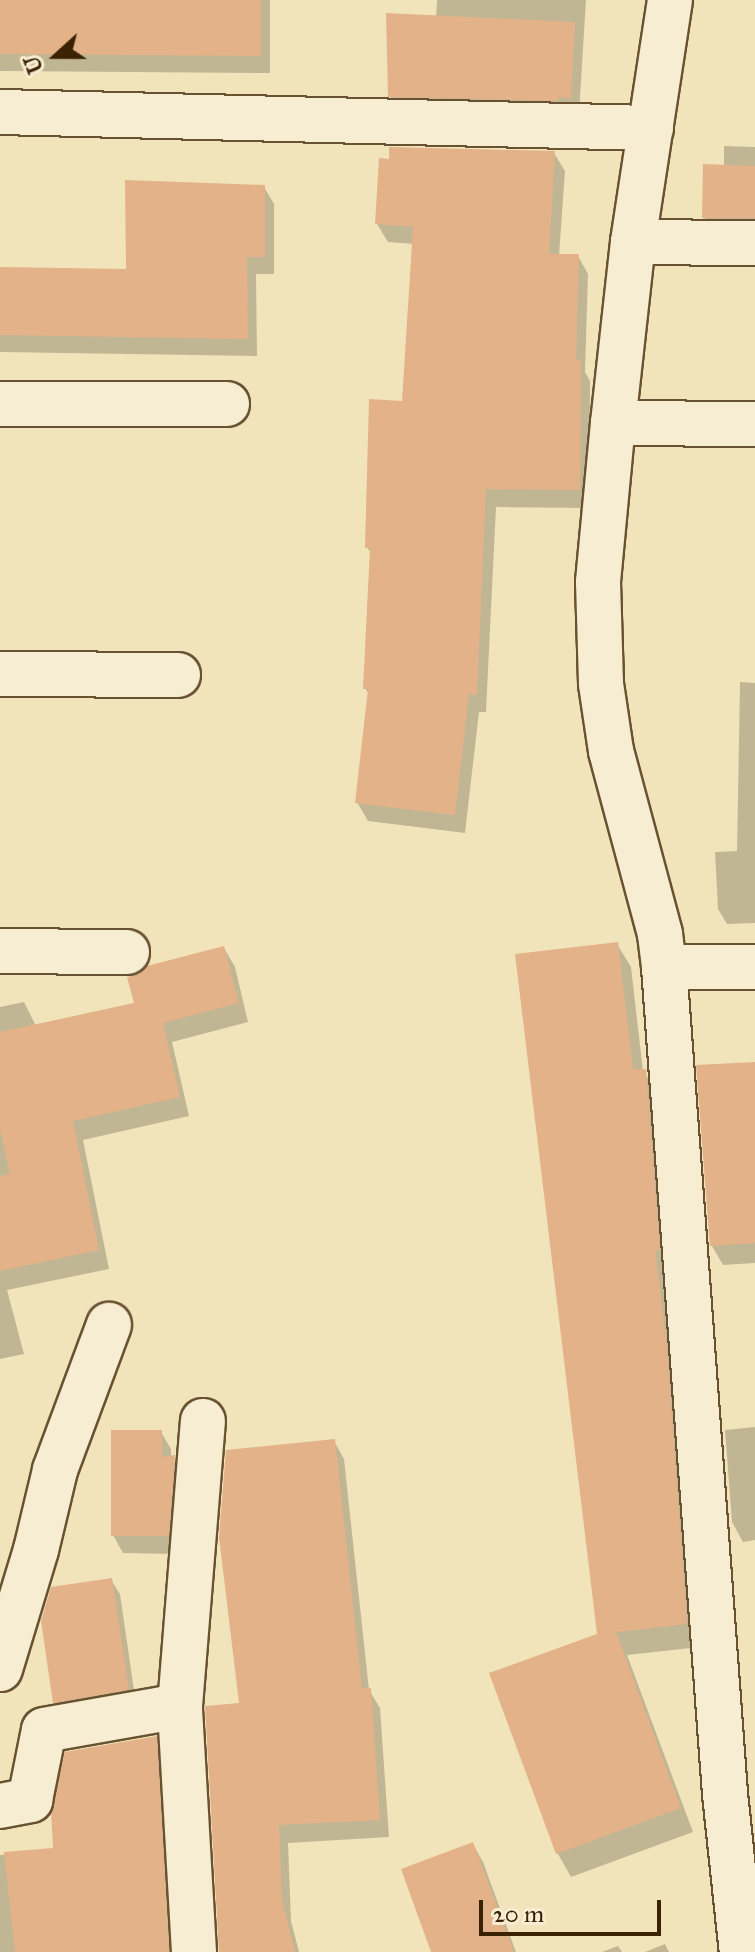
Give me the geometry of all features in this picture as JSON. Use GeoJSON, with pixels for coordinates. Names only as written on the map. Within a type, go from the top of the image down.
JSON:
{"type":"FeatureCollection","features":[{"type":"Feature","properties":{"kind":"street"},"geometry":{"type":"LineString","coordinates":[[670,0],[633,242],[613,423],[598,582],[601,684],[611,751],[660,934],[664,967],[725,1794],[742,1952]]}},
{"type":"Feature","properties":{"kind":"street"},"geometry":{"type":"LineString","coordinates":[[0,112],[651,128]]}},
{"type":"Feature","properties":{"kind":"street"},"geometry":{"type":"LineString","coordinates":[[633,242],[755,243]]}},
{"type":"Feature","properties":{"kind":"street"},"geometry":{"type":"LineString","coordinates":[[0,404],[227,404]]}},
{"type":"Feature","properties":{"kind":"street"},"geometry":{"type":"LineString","coordinates":[[613,423],[755,424]]}},
{"type":"Feature","properties":{"kind":"street"},"geometry":{"type":"LineString","coordinates":[[0,674],[178,675]]}},
{"type":"Feature","properties":{"kind":"street"},"geometry":{"type":"LineString","coordinates":[[0,951],[127,952]]}},
{"type":"Feature","properties":{"kind":"street"},"geometry":{"type":"LineString","coordinates":[[664,967],[755,967]]}},
{"type":"Feature","properties":{"kind":"street"},"geometry":{"type":"LineString","coordinates":[[0,1669],[36,1550],[55,1470],[109,1325]]}},
{"type":"Feature","properties":{"kind":"street"},"geometry":{"type":"LineString","coordinates":[[194,1952],[180,1706],[203,1421]]}},
{"type":"Feature","properties":{"kind":"street"},"geometry":{"type":"LineString","coordinates":[[0,1806],[30,1800],[44,1730],[180,1706]]}},
{"type":"Feature","properties":{"kind":"building"},"geometry":{"type":"Polygon","coordinates":[[[0,0],[261,0],[261,56],[0,54],[0,0]]]}},
{"type":"Feature","properties":{"kind":"building"},"geometry":{"type":"Polygon","coordinates":[[[386,13],[575,22],[571,98],[559,97],[558,101],[388,97],[386,13]]]}},
{"type":"Feature","properties":{"kind":"building"},"geometry":{"type":"Polygon","coordinates":[[[389,147],[555,151],[549,254],[579,254],[576,360],[581,360],[580,490],[486,489],[477,695],[469,694],[455,815],[355,803],[368,689],[363,689],[370,548],[365,548],[369,399],[402,401],[413,227],[375,224],[379,158],[389,159],[389,147]]]}},
{"type":"Feature","properties":{"kind":"building"},"geometry":{"type":"Polygon","coordinates":[[[703,164],[755,166],[755,218],[702,218],[703,164]]]}},
{"type":"Feature","properties":{"kind":"building"},"geometry":{"type":"Polygon","coordinates":[[[125,180],[265,185],[265,257],[247,257],[248,339],[0,335],[0,267],[126,269],[125,180]]]}},
{"type":"Feature","properties":{"kind":"building"},"geometry":{"type":"Polygon","coordinates":[[[618,942],[633,1069],[646,1069],[660,1250],[655,1250],[667,1348],[687,1624],[616,1632],[681,1808],[556,1854],[489,1673],[597,1634],[515,954],[618,942]]]}},
{"type":"Feature","properties":{"kind":"building"},"geometry":{"type":"Polygon","coordinates":[[[224,946],[239,1003],[163,1023],[180,1097],[73,1121],[99,1250],[0,1271],[0,1176],[10,1174],[0,1129],[0,1032],[134,1003],[127,977],[139,974],[147,966],[224,946]]]}},
{"type":"Feature","properties":{"kind":"building"},"geometry":{"type":"Polygon","coordinates":[[[755,1062],[755,1243],[710,1246],[696,1065],[755,1062]]]}},
{"type":"Feature","properties":{"kind":"building"},"geometry":{"type":"Polygon","coordinates":[[[111,1430],[162,1430],[162,1457],[175,1455],[169,1536],[111,1536],[111,1430]]]}},
{"type":"Feature","properties":{"kind":"building"},"geometry":{"type":"Polygon","coordinates":[[[335,1439],[362,1689],[371,1688],[380,1820],[279,1825],[282,1901],[295,1952],[219,1952],[205,1706],[239,1703],[219,1537],[226,1450],[335,1439]]]}},
{"type":"Feature","properties":{"kind":"building"},"geometry":{"type":"Polygon","coordinates":[[[112,1578],[129,1690],[53,1703],[41,1621],[51,1587],[112,1578]]]}},
{"type":"Feature","properties":{"kind":"building"},"geometry":{"type":"Polygon","coordinates":[[[157,1736],[169,1952],[15,1952],[4,1852],[53,1848],[51,1812],[65,1752],[157,1736]]]}},
{"type":"Feature","properties":{"kind":"building"},"geometry":{"type":"Polygon","coordinates":[[[473,1842],[514,1952],[431,1952],[401,1869],[473,1842]]]}}]}
